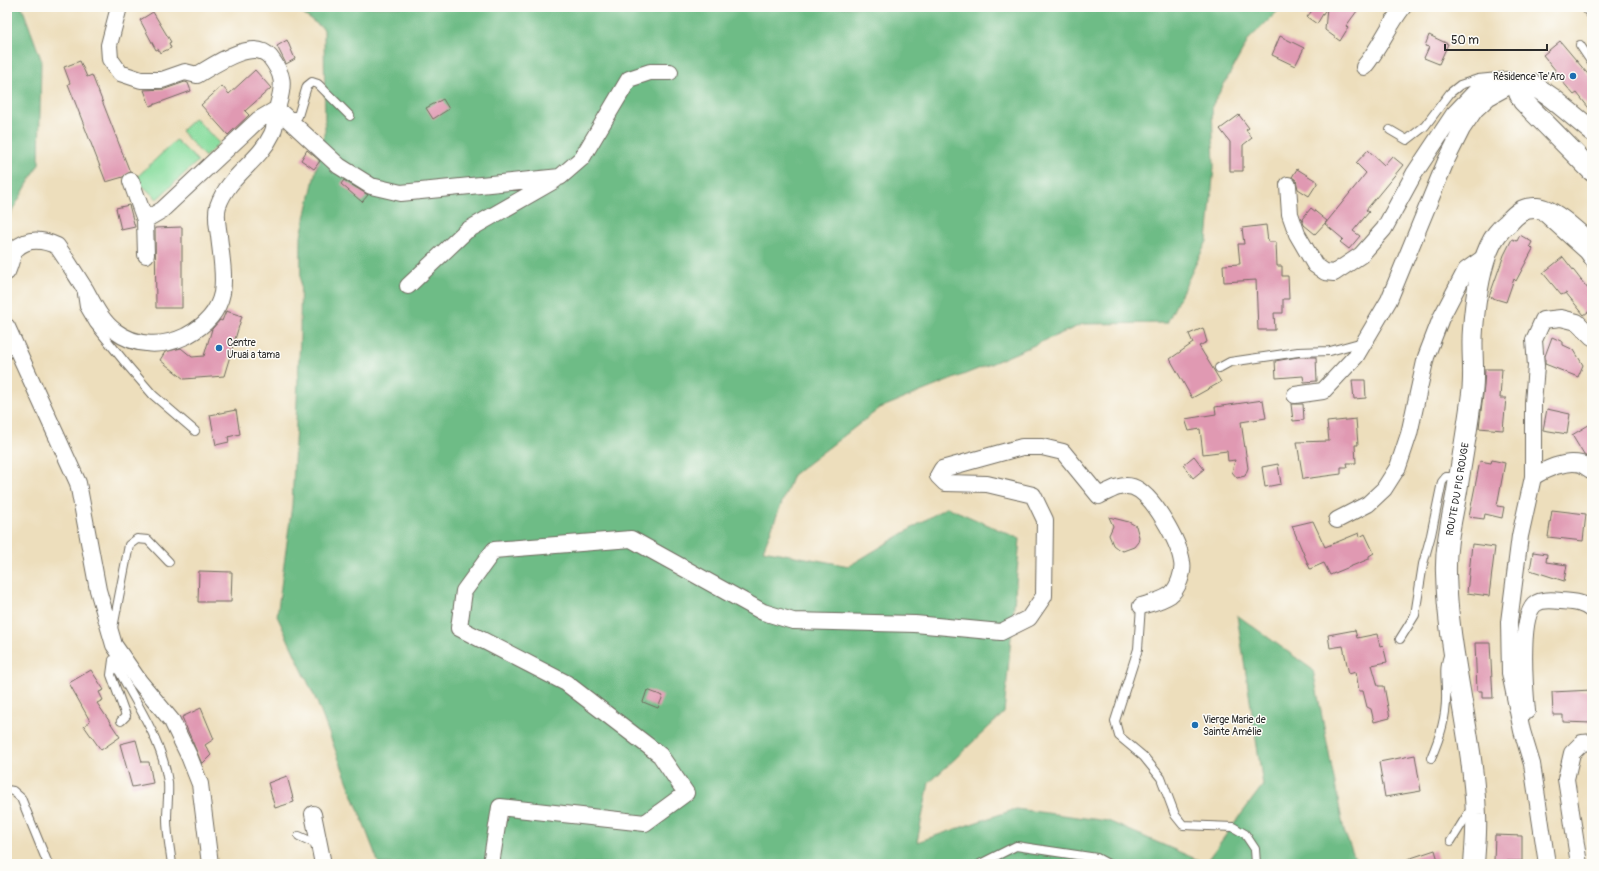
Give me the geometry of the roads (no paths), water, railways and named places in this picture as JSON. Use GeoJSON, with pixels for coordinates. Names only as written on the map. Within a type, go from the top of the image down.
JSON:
{"type":"FeatureCollection","features":[{"type":"Feature","properties":{"kind":"street"},"geometry":{"type":"LineString","coordinates":[[7,272],[16,250],[29,241],[46,241],[57,246],[100,314],[115,331],[130,339],[144,343],[160,344],[174,341],[192,333],[210,319],[217,308],[222,295],[223,280],[217,222],[218,208],[223,195],[234,180],[261,152],[273,134],[281,113],[283,86],[281,75],[267,54],[260,50],[249,50],[222,60],[197,75],[185,72],[162,80],[141,80],[120,73],[110,59],[110,45],[120,7]]}},
{"type":"Feature","properties":{"kind":"street"},"geometry":{"type":"LineString","coordinates":[[1364,67],[1376,53],[1392,21],[1403,7]]}},
{"type":"Feature","properties":{"kind":"street"},"geometry":{"type":"LineString","coordinates":[[408,286],[466,231],[560,177],[582,158],[630,79],[650,72],[670,72]]}},
{"type":"Feature","properties":{"kind":"street"},"geometry":{"type":"LineString","coordinates":[[1288,184],[1290,214],[1297,234],[1315,265],[1325,272],[1334,273],[1361,255],[1384,229],[1418,167],[1454,114],[1476,90],[1497,84],[1518,87]]}},
{"type":"Feature","properties":{"kind":"street"},"geometry":{"type":"LineString","coordinates":[[1295,395],[1323,391],[1356,356],[1389,300],[1446,161],[1462,129],[1475,110],[1489,97],[1518,87],[1533,85],[1552,98],[1592,131]]}},
{"type":"Feature","properties":{"kind":"street"},"geometry":{"type":"LineString","coordinates":[[1518,87],[1523,101],[1592,171]]}},
{"type":"Feature","properties":{"kind":"street"},"geometry":{"type":"LineString","coordinates":[[281,113],[339,166],[371,186],[400,193],[560,177]]}},
{"type":"Feature","properties":{"kind":"street"},"geometry":{"type":"LineString","coordinates":[[145,220],[162,210],[258,120],[281,113]]}},
{"type":"Feature","properties":{"kind":"street"},"geometry":{"type":"LineString","coordinates":[[131,181],[145,220],[146,255]]}},
{"type":"Feature","properties":{"kind":"street"},"geometry":{"type":"LineString","coordinates":[[1527,209],[1538,208],[1553,214],[1584,237],[1592,246]]}},
{"type":"Feature","properties":{"kind":"street","name":"ROUTE DU PIC ROUGE"},"geometry":{"type":"LineString","coordinates":[[1474,864],[1477,834],[1475,806],[1468,747],[1452,643],[1447,590],[1446,550],[1472,390],[1473,329],[1481,274],[1486,256],[1496,235],[1520,211],[1527,209]]}},
{"type":"Feature","properties":{"kind":"street"},"geometry":{"type":"LineString","coordinates":[[1337,520],[1368,504],[1384,488],[1398,467],[1409,434],[1426,357],[1441,318],[1466,270],[1486,256]]}},
{"type":"Feature","properties":{"kind":"street"},"geometry":{"type":"LineString","coordinates":[[1532,764],[1522,731],[1510,673],[1509,622],[1520,536],[1533,476],[1533,403],[1536,366],[1534,340],[1543,320],[1561,318],[1578,322],[1592,337]]}},
{"type":"Feature","properties":{"kind":"street"},"geometry":{"type":"LineString","coordinates":[[7,327],[78,483],[98,590],[116,656],[172,721],[189,756],[200,784],[210,864]]}},
{"type":"Feature","properties":{"kind":"street"},"geometry":{"type":"LineString","coordinates":[[491,864],[500,806],[645,823],[686,794],[660,754],[566,683],[459,628],[464,591],[494,550],[631,539],[763,612],[793,621],[915,624],[1001,632],[1029,618],[1044,596],[1045,520],[1033,495],[987,484],[945,483],[938,476],[942,469],[976,459],[1022,448],[1042,447],[1063,452],[1099,496],[1118,487],[1133,487],[1146,496],[1162,515],[1173,537],[1183,563],[1180,581],[1171,595],[1156,602],[1141,606]]}},
{"type":"Feature","properties":{"kind":"street"},"geometry":{"type":"LineString","coordinates":[[1533,476],[1542,471],[1575,463],[1592,471]]}},
{"type":"Feature","properties":{"kind":"street"},"geometry":{"type":"LineString","coordinates":[[1547,864],[1532,764],[1524,679],[1527,625],[1531,609],[1534,604],[1540,601],[1556,600],[1582,603],[1592,610]]}},
{"type":"Feature","properties":{"kind":"street"},"geometry":{"type":"LineString","coordinates":[[1579,864],[1566,779],[1572,753],[1582,743],[1592,742]]}},
{"type":"Feature","properties":{"kind":"street"},"geometry":{"type":"LineString","coordinates":[[313,814],[323,864]]}},
{"type":"Feature","properties":{"kind":"lane"},"geometry":{"type":"LineString","coordinates":[[1580,45],[1592,63]]}},
{"type":"Feature","properties":{"kind":"lane"},"geometry":{"type":"LineString","coordinates":[[1390,130],[1407,140],[1425,126],[1450,93],[1460,85],[1468,82],[1478,79],[1508,76],[1518,87]]}},
{"type":"Feature","properties":{"kind":"lane"},"geometry":{"type":"LineString","coordinates":[[281,113],[298,116],[307,86],[312,82],[318,84],[350,116]]}},
{"type":"Feature","properties":{"kind":"lane"},"geometry":{"type":"LineString","coordinates":[[1527,209],[1545,219],[1584,254],[1592,265]]}},
{"type":"Feature","properties":{"kind":"lane"},"geometry":{"type":"LineString","coordinates":[[80,282],[84,307],[94,324],[154,395],[195,431]]}},
{"type":"Feature","properties":{"kind":"lane"},"geometry":{"type":"LineString","coordinates":[[1219,368],[1230,362],[1298,352],[1330,351],[1363,342]]}},
{"type":"Feature","properties":{"kind":"lane"},"geometry":{"type":"LineString","coordinates":[[1400,639],[1415,615],[1424,564],[1442,482],[1446,478],[1452,476],[1459,477]]}},
{"type":"Feature","properties":{"kind":"lane"},"geometry":{"type":"LineString","coordinates":[[111,634],[129,545],[136,539],[148,540],[169,562]]}},
{"type":"Feature","properties":{"kind":"lane"},"geometry":{"type":"LineString","coordinates":[[1141,606],[1138,649],[1115,721],[1119,736],[1144,757],[1161,778],[1175,815],[1183,825],[1233,827],[1245,834],[1255,849],[1256,864]]}},
{"type":"Feature","properties":{"kind":"lane"},"geometry":{"type":"LineString","coordinates":[[1430,758],[1439,740],[1445,718],[1446,692],[1444,664],[1452,643]]}},
{"type":"Feature","properties":{"kind":"lane"},"geometry":{"type":"LineString","coordinates":[[116,656],[112,675],[126,716],[121,721]]}},
{"type":"Feature","properties":{"kind":"lane"},"geometry":{"type":"LineString","coordinates":[[116,656],[158,744],[164,765],[168,783],[167,819],[168,839],[172,864]]}},
{"type":"Feature","properties":{"kind":"lane"},"geometry":{"type":"LineString","coordinates":[[7,790],[13,791],[21,798],[48,864]]}},
{"type":"Feature","properties":{"kind":"lane"},"geometry":{"type":"LineString","coordinates":[[1452,841],[1471,809],[1475,806]]}},
{"type":"Feature","properties":{"kind":"lane"},"geometry":{"type":"LineString","coordinates":[[299,836],[319,845]]}},
{"type":"Feature","properties":{"kind":"lane"},"geometry":{"type":"LineString","coordinates":[[980,864],[1016,846],[1097,858],[1108,864]]}},
{"type":"Feature","properties":{"kind":"place","name":"Résidence Te'Aro"},"geometry":{"type":"Point","coordinates":[1573,76]}},
{"type":"Feature","properties":{"kind":"place","name":"Centre Uruai a tama"},"geometry":{"type":"Point","coordinates":[219,348]}},
{"type":"Feature","properties":{"kind":"place","name":"Vierge Marie de Sainte Amélie"},"geometry":{"type":"Point","coordinates":[1195,725]}}]}
